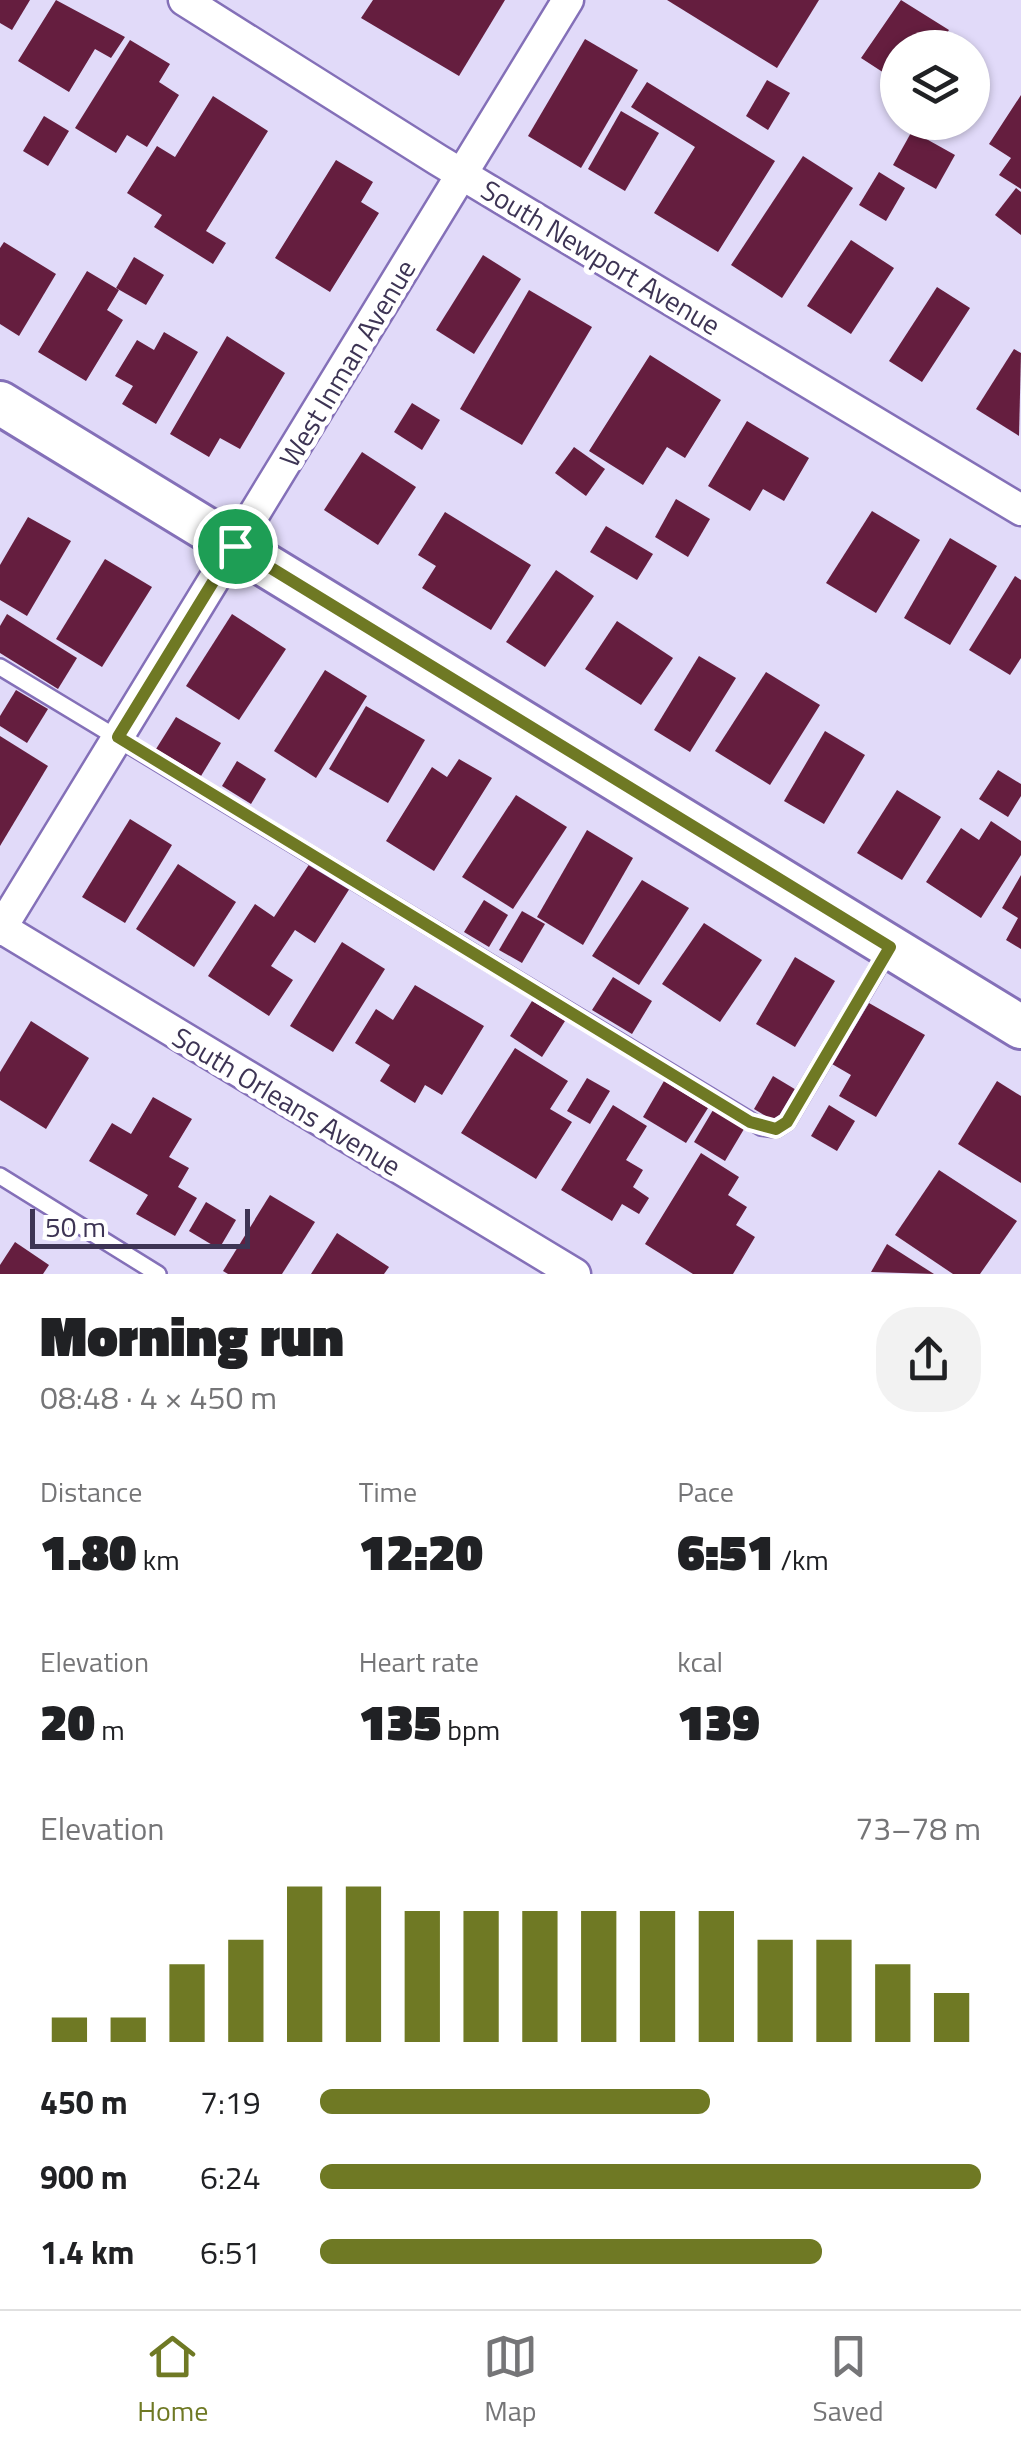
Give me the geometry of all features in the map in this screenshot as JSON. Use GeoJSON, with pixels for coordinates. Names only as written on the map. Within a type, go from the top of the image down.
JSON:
{"type":"FeatureCollection","features":[{"type":"Feature","properties":{"kind":"street","name":"South Newport Avenue"},"geometry":{"type":"LineString","coordinates":[[184,0],[462,174],[1021,510]]}},
{"type":"Feature","properties":{"kind":"street","name":"West Inman Avenue"},"geometry":{"type":"LineString","coordinates":[[0,928],[568,0]]}},
{"type":"Feature","properties":{"kind":"street"},"geometry":{"type":"LineString","coordinates":[[0,402],[1021,1027]]}},
{"type":"Feature","properties":{"kind":"street","name":"South Orleans Avenue"},"geometry":{"type":"LineString","coordinates":[[0,928],[575,1274]]}},
{"type":"Feature","properties":{"kind":"lane"},"geometry":{"type":"LineString","coordinates":[[0,667],[761,1127],[776,1129],[787,1122],[890,947]]}},
{"type":"Feature","properties":{"kind":"lane"},"geometry":{"type":"LineString","coordinates":[[0,1176],[158,1274]]}},
{"type":"Feature","properties":{"kind":"building"},"geometry":{"type":"Polygon","coordinates":[[[0,0],[30,0],[12,30],[0,23],[0,0]]]}},
{"type":"Feature","properties":{"kind":"building"},"geometry":{"type":"Polygon","coordinates":[[[56,0],[125,37],[111,58],[95,49],[69,92],[18,61],[56,0]]]}},
{"type":"Feature","properties":{"kind":"building"},"geometry":{"type":"Polygon","coordinates":[[[373,0],[505,0],[459,76],[361,18],[373,0]]]}},
{"type":"Feature","properties":{"kind":"building"},"geometry":{"type":"Polygon","coordinates":[[[667,0],[819,0],[777,68],[667,0]]]}},
{"type":"Feature","properties":{"kind":"building"},"geometry":{"type":"Polygon","coordinates":[[[901,0],[949,30],[880,30],[901,0]]]}},
{"type":"Feature","properties":{"kind":"building"},"geometry":{"type":"Polygon","coordinates":[[[880,30],[880,70],[861,58],[880,30]]]}},
{"type":"Feature","properties":{"kind":"building"},"geometry":{"type":"Polygon","coordinates":[[[585,39],[638,70],[581,168],[528,136],[585,39]]]}},
{"type":"Feature","properties":{"kind":"building"},"geometry":{"type":"Polygon","coordinates":[[[130,40],[170,64],[159,82],[179,95],[147,147],[127,135],[116,153],[75,128],[130,40]]]}},
{"type":"Feature","properties":{"kind":"building"},"geometry":{"type":"Polygon","coordinates":[[[767,80],[790,93],[768,130],[746,116],[767,80]]]}},
{"type":"Feature","properties":{"kind":"building"},"geometry":{"type":"Polygon","coordinates":[[[647,82],[775,161],[718,252],[654,213],[695,147],[631,107],[647,82]]]}},
{"type":"Feature","properties":{"kind":"building"},"geometry":{"type":"Polygon","coordinates":[[[1021,95],[1021,189],[999,175],[1011,158],[989,144],[1021,95]]]}},
{"type":"Feature","properties":{"kind":"building"},"geometry":{"type":"Polygon","coordinates":[[[213,96],[268,131],[206,231],[226,243],[213,264],[154,227],[162,215],[127,193],[157,146],[175,157],[213,96]]]}},
{"type":"Feature","properties":{"kind":"building"},"geometry":{"type":"Polygon","coordinates":[[[621,111],[659,133],[625,191],[588,169],[621,111]]]}},
{"type":"Feature","properties":{"kind":"building"},"geometry":{"type":"Polygon","coordinates":[[[44,116],[69,131],[48,166],[23,151],[44,116]]]}},
{"type":"Feature","properties":{"kind":"building"},"geometry":{"type":"Polygon","coordinates":[[[907,140],[928,140],[955,155],[936,189],[893,165],[907,140]]]}},
{"type":"Feature","properties":{"kind":"building"},"geometry":{"type":"Polygon","coordinates":[[[803,156],[853,188],[782,298],[731,265],[803,156]]]}},
{"type":"Feature","properties":{"kind":"building"},"geometry":{"type":"Polygon","coordinates":[[[336,160],[373,182],[361,202],[379,213],[330,292],[275,258],[336,160]]]}},
{"type":"Feature","properties":{"kind":"building"},"geometry":{"type":"Polygon","coordinates":[[[879,172],[905,188],[886,221],[859,205],[879,172]]]}},
{"type":"Feature","properties":{"kind":"building"},"geometry":{"type":"Polygon","coordinates":[[[1016,188],[1021,192],[1021,235],[995,215],[1016,188]]]}},
{"type":"Feature","properties":{"kind":"building"},"geometry":{"type":"Polygon","coordinates":[[[851,240],[894,268],[851,334],[807,306],[851,240]]]}},
{"type":"Feature","properties":{"kind":"building"},"geometry":{"type":"Polygon","coordinates":[[[4,242],[56,274],[19,336],[0,324],[0,248],[4,242]]]}},
{"type":"Feature","properties":{"kind":"building"},"geometry":{"type":"Polygon","coordinates":[[[483,255],[521,279],[474,354],[436,330],[483,255]]]}},
{"type":"Feature","properties":{"kind":"building"},"geometry":{"type":"Polygon","coordinates":[[[134,257],[164,275],[146,305],[116,288],[134,257]]]}},
{"type":"Feature","properties":{"kind":"building"},"geometry":{"type":"Polygon","coordinates":[[[87,271],[119,290],[107,310],[123,320],[86,381],[38,352],[87,271]]]}},
{"type":"Feature","properties":{"kind":"building"},"geometry":{"type":"Polygon","coordinates":[[[937,287],[970,308],[922,382],[889,361],[937,287]]]}},
{"type":"Feature","properties":{"kind":"building"},"geometry":{"type":"Polygon","coordinates":[[[529,290],[592,327],[522,445],[460,409],[529,290]]]}},
{"type":"Feature","properties":{"kind":"building"},"geometry":{"type":"Polygon","coordinates":[[[164,332],[198,352],[156,424],[122,404],[133,386],[115,376],[137,340],[154,350],[164,332]]]}},
{"type":"Feature","properties":{"kind":"building"},"geometry":{"type":"Polygon","coordinates":[[[227,336],[285,373],[240,449],[220,438],[209,457],[170,434],[227,336]]]}},
{"type":"Feature","properties":{"kind":"building"},"geometry":{"type":"Polygon","coordinates":[[[1014,349],[1021,353],[1019,436],[976,409],[1014,349]]]}},
{"type":"Feature","properties":{"kind":"building"},"geometry":{"type":"Polygon","coordinates":[[[650,355],[721,400],[685,458],[667,447],[643,485],[589,451],[650,355]]]}},
{"type":"Feature","properties":{"kind":"building"},"geometry":{"type":"Polygon","coordinates":[[[412,403],[440,420],[422,450],[394,432],[412,403]]]}},
{"type":"Feature","properties":{"kind":"building"},"geometry":{"type":"Polygon","coordinates":[[[747,421],[809,458],[784,501],[763,489],[750,511],[708,486],[747,421]]]}},
{"type":"Feature","properties":{"kind":"building"},"geometry":{"type":"Polygon","coordinates":[[[574,447],[605,469],[586,496],[555,473],[574,447]]]}},
{"type":"Feature","properties":{"kind":"building"},"geometry":{"type":"Polygon","coordinates":[[[362,452],[416,487],[378,545],[324,510],[362,452]]]}},
{"type":"Feature","properties":{"kind":"building"},"geometry":{"type":"Polygon","coordinates":[[[676,499],[710,519],[688,557],[655,537],[676,499]]]}},
{"type":"Feature","properties":{"kind":"building"},"geometry":{"type":"Polygon","coordinates":[[[872,511],[920,540],[876,613],[826,583],[872,511]]]}},
{"type":"Feature","properties":{"kind":"building"},"geometry":{"type":"Polygon","coordinates":[[[445,512],[531,565],[491,630],[422,588],[436,566],[418,555],[445,512]]]}},
{"type":"Feature","properties":{"kind":"building"},"geometry":{"type":"Polygon","coordinates":[[[28,517],[71,541],[27,616],[0,600],[0,565],[28,517]]]}},
{"type":"Feature","properties":{"kind":"building"},"geometry":{"type":"Polygon","coordinates":[[[606,526],[653,554],[637,580],[590,552],[606,526]]]}},
{"type":"Feature","properties":{"kind":"building"},"geometry":{"type":"Polygon","coordinates":[[[950,538],[997,566],[950,645],[904,618],[950,538]]]}},
{"type":"Feature","properties":{"kind":"building"},"geometry":{"type":"Polygon","coordinates":[[[105,559],[152,587],[102,667],[56,639],[105,559]]]}},
{"type":"Feature","properties":{"kind":"building"},"geometry":{"type":"Polygon","coordinates":[[[556,570],[594,596],[545,667],[506,642],[556,570]]]}},
{"type":"Feature","properties":{"kind":"building"},"geometry":{"type":"Polygon","coordinates":[[[1015,576],[1021,580],[1021,658],[1010,675],[969,650],[1015,576]]]}},
{"type":"Feature","properties":{"kind":"building"},"geometry":{"type":"Polygon","coordinates":[[[7,614],[77,658],[58,689],[0,653],[0,626],[7,614]]]}},
{"type":"Feature","properties":{"kind":"building"},"geometry":{"type":"Polygon","coordinates":[[[232,614],[286,649],[239,720],[186,686],[232,614]]]}},
{"type":"Feature","properties":{"kind":"building"},"geometry":{"type":"Polygon","coordinates":[[[617,621],[673,658],[641,705],[585,669],[617,621]]]}},
{"type":"Feature","properties":{"kind":"building"},"geometry":{"type":"Polygon","coordinates":[[[699,656],[736,678],[690,752],[654,730],[699,656]]]}},
{"type":"Feature","properties":{"kind":"building"},"geometry":{"type":"Polygon","coordinates":[[[325,670],[367,696],[316,778],[274,751],[325,670]]]}},
{"type":"Feature","properties":{"kind":"building"},"geometry":{"type":"Polygon","coordinates":[[[766,672],[820,705],[770,785],[715,751],[766,672]]]}},
{"type":"Feature","properties":{"kind":"building"},"geometry":{"type":"Polygon","coordinates":[[[16,690],[48,709],[27,743],[0,726],[0,716],[16,690]]]}},
{"type":"Feature","properties":{"kind":"building"},"geometry":{"type":"Polygon","coordinates":[[[366,706],[425,740],[388,803],[329,769],[366,706]]]}},
{"type":"Feature","properties":{"kind":"building"},"geometry":{"type":"Polygon","coordinates":[[[176,717],[221,743],[201,776],[156,749],[176,717]]]}},
{"type":"Feature","properties":{"kind":"building"},"geometry":{"type":"Polygon","coordinates":[[[825,731],[865,755],[824,824],[784,801],[825,731]]]}},
{"type":"Feature","properties":{"kind":"building"},"geometry":{"type":"Polygon","coordinates":[[[0,736],[48,766],[0,846],[0,736]]]}},
{"type":"Feature","properties":{"kind":"building"},"geometry":{"type":"Polygon","coordinates":[[[459,759],[492,778],[434,871],[386,841],[432,767],[447,777],[459,759]]]}},
{"type":"Feature","properties":{"kind":"building"},"geometry":{"type":"Polygon","coordinates":[[[237,761],[266,779],[251,804],[222,786],[237,761]]]}},
{"type":"Feature","properties":{"kind":"building"},"geometry":{"type":"Polygon","coordinates":[[[998,770],[1021,784],[1021,796],[1008,817],[979,799],[998,770]]]}},
{"type":"Feature","properties":{"kind":"building"},"geometry":{"type":"Polygon","coordinates":[[[897,790],[941,817],[902,880],[857,853],[897,790]]]}},
{"type":"Feature","properties":{"kind":"building"},"geometry":{"type":"Polygon","coordinates":[[[516,795],[567,827],[513,909],[462,877],[516,795]]]}},
{"type":"Feature","properties":{"kind":"building"},"geometry":{"type":"Polygon","coordinates":[[[130,819],[172,845],[125,923],[82,897],[130,819]]]}},
{"type":"Feature","properties":{"kind":"building"},"geometry":{"type":"Polygon","coordinates":[[[991,821],[1021,841],[1021,855],[981,918],[926,882],[961,828],[979,840],[991,821]]]}},
{"type":"Feature","properties":{"kind":"building"},"geometry":{"type":"Polygon","coordinates":[[[587,830],[633,858],[583,945],[537,917],[587,830]]]}},
{"type":"Feature","properties":{"kind":"building"},"geometry":{"type":"Polygon","coordinates":[[[310,863],[350,888],[315,943],[295,930],[271,966],[293,980],[269,1016],[208,976],[255,904],[274,917],[310,863]]]}},
{"type":"Feature","properties":{"kind":"building"},"geometry":{"type":"Polygon","coordinates":[[[178,864],[236,902],[194,967],[136,929],[178,864]]]}},
{"type":"Feature","properties":{"kind":"building"},"geometry":{"type":"Polygon","coordinates":[[[1021,875],[1021,949],[1006,940],[1018,918],[1002,908],[1021,875]]]}},
{"type":"Feature","properties":{"kind":"building"},"geometry":{"type":"Polygon","coordinates":[[[642,880],[689,908],[639,985],[592,956],[642,880]]]}},
{"type":"Feature","properties":{"kind":"building"},"geometry":{"type":"Polygon","coordinates":[[[484,900],[508,915],[489,947],[464,932],[484,900]]]}},
{"type":"Feature","properties":{"kind":"building"},"geometry":{"type":"Polygon","coordinates":[[[522,911],[545,924],[522,963],[499,950],[522,911]]]}},
{"type":"Feature","properties":{"kind":"building"},"geometry":{"type":"Polygon","coordinates":[[[704,923],[762,960],[720,1022],[662,984],[704,923]]]}},
{"type":"Feature","properties":{"kind":"building"},"geometry":{"type":"Polygon","coordinates":[[[342,942],[385,969],[333,1052],[290,1026],[342,942]]]}},
{"type":"Feature","properties":{"kind":"building"},"geometry":{"type":"Polygon","coordinates":[[[795,957],[835,981],[795,1047],[756,1024],[795,957]]]}},
{"type":"Feature","properties":{"kind":"building"},"geometry":{"type":"Polygon","coordinates":[[[613,977],[652,1001],[632,1034],[592,1010],[613,977]]]}},
{"type":"Feature","properties":{"kind":"building"},"geometry":{"type":"Polygon","coordinates":[[[415,985],[484,1026],[442,1095],[425,1085],[415,1103],[380,1081],[390,1065],[355,1043],[376,1009],[393,1020],[415,985]]]}},
{"type":"Feature","properties":{"kind":"building"},"geometry":{"type":"Polygon","coordinates":[[[532,1001],[565,1021],[542,1057],[510,1036],[532,1001]]]}},
{"type":"Feature","properties":{"kind":"building"},"geometry":{"type":"Polygon","coordinates":[[[869,1003],[925,1035],[876,1117],[839,1096],[851,1075],[832,1064],[869,1003]]]}},
{"type":"Feature","properties":{"kind":"building"},"geometry":{"type":"Polygon","coordinates":[[[31,1021],[89,1058],[46,1129],[0,1100],[0,1072],[31,1021]]]}},
{"type":"Feature","properties":{"kind":"building"},"geometry":{"type":"Polygon","coordinates":[[[515,1048],[568,1081],[550,1109],[572,1122],[536,1179],[461,1133],[515,1048]]]}},
{"type":"Feature","properties":{"kind":"building"},"geometry":{"type":"Polygon","coordinates":[[[773,1076],[798,1091],[779,1124],[754,1109],[773,1076]]]}},
{"type":"Feature","properties":{"kind":"building"},"geometry":{"type":"Polygon","coordinates":[[[587,1078],[610,1091],[590,1124],[567,1111],[587,1078]]]}},
{"type":"Feature","properties":{"kind":"building"},"geometry":{"type":"Polygon","coordinates":[[[664,1081],[708,1108],[686,1143],[643,1117],[664,1081]]]}},
{"type":"Feature","properties":{"kind":"building"},"geometry":{"type":"Polygon","coordinates":[[[997,1081],[1021,1096],[1021,1183],[958,1144],[997,1081]]]}},
{"type":"Feature","properties":{"kind":"building"},"geometry":{"type":"Polygon","coordinates":[[[153,1097],[192,1119],[169,1157],[189,1168],[178,1187],[197,1198],[175,1236],[136,1214],[148,1195],[89,1161],[112,1123],[131,1134],[153,1097]]]}},
{"type":"Feature","properties":{"kind":"building"},"geometry":{"type":"Polygon","coordinates":[[[613,1105],[647,1126],[626,1160],[643,1170],[633,1187],[649,1198],[639,1214],[622,1204],[612,1221],[561,1190],[613,1105]]]}},
{"type":"Feature","properties":{"kind":"building"},"geometry":{"type":"Polygon","coordinates":[[[829,1105],[855,1121],[837,1151],[811,1136],[829,1105]]]}},
{"type":"Feature","properties":{"kind":"building"},"geometry":{"type":"Polygon","coordinates":[[[713,1110],[744,1129],[725,1161],[694,1142],[713,1110]]]}},
{"type":"Feature","properties":{"kind":"building"},"geometry":{"type":"Polygon","coordinates":[[[701,1153],[739,1177],[728,1195],[747,1207],[736,1225],[755,1237],[733,1274],[693,1274],[645,1244],[701,1153]]]}},
{"type":"Feature","properties":{"kind":"building"},"geometry":{"type":"Polygon","coordinates":[[[939,1170],[1017,1221],[980,1274],[953,1274],[895,1235],[939,1170]]]}},
{"type":"Feature","properties":{"kind":"building"},"geometry":{"type":"Polygon","coordinates":[[[270,1195],[315,1222],[282,1274],[228,1274],[223,1271],[270,1195]]]}},
{"type":"Feature","properties":{"kind":"building"},"geometry":{"type":"Polygon","coordinates":[[[206,1202],[236,1220],[219,1249],[189,1231],[206,1202]]]}},
{"type":"Feature","properties":{"kind":"building"},"geometry":{"type":"Polygon","coordinates":[[[337,1233],[389,1267],[384,1274],[311,1274],[337,1233]]]}},
{"type":"Feature","properties":{"kind":"building"},"geometry":{"type":"Polygon","coordinates":[[[15,1242],[49,1265],[43,1274],[0,1274],[0,1265],[15,1242]]]}},
{"type":"Feature","properties":{"kind":"building"},"geometry":{"type":"Polygon","coordinates":[[[887,1244],[934,1274],[871,1272],[887,1244]]]}},
{"type":"Feature","properties":{"kind":"route"},"geometry":{"type":"LineString","coordinates":[[235,546],[890,947],[787,1122],[776,1129],[750,1122],[118,737],[235,546]]}}]}
